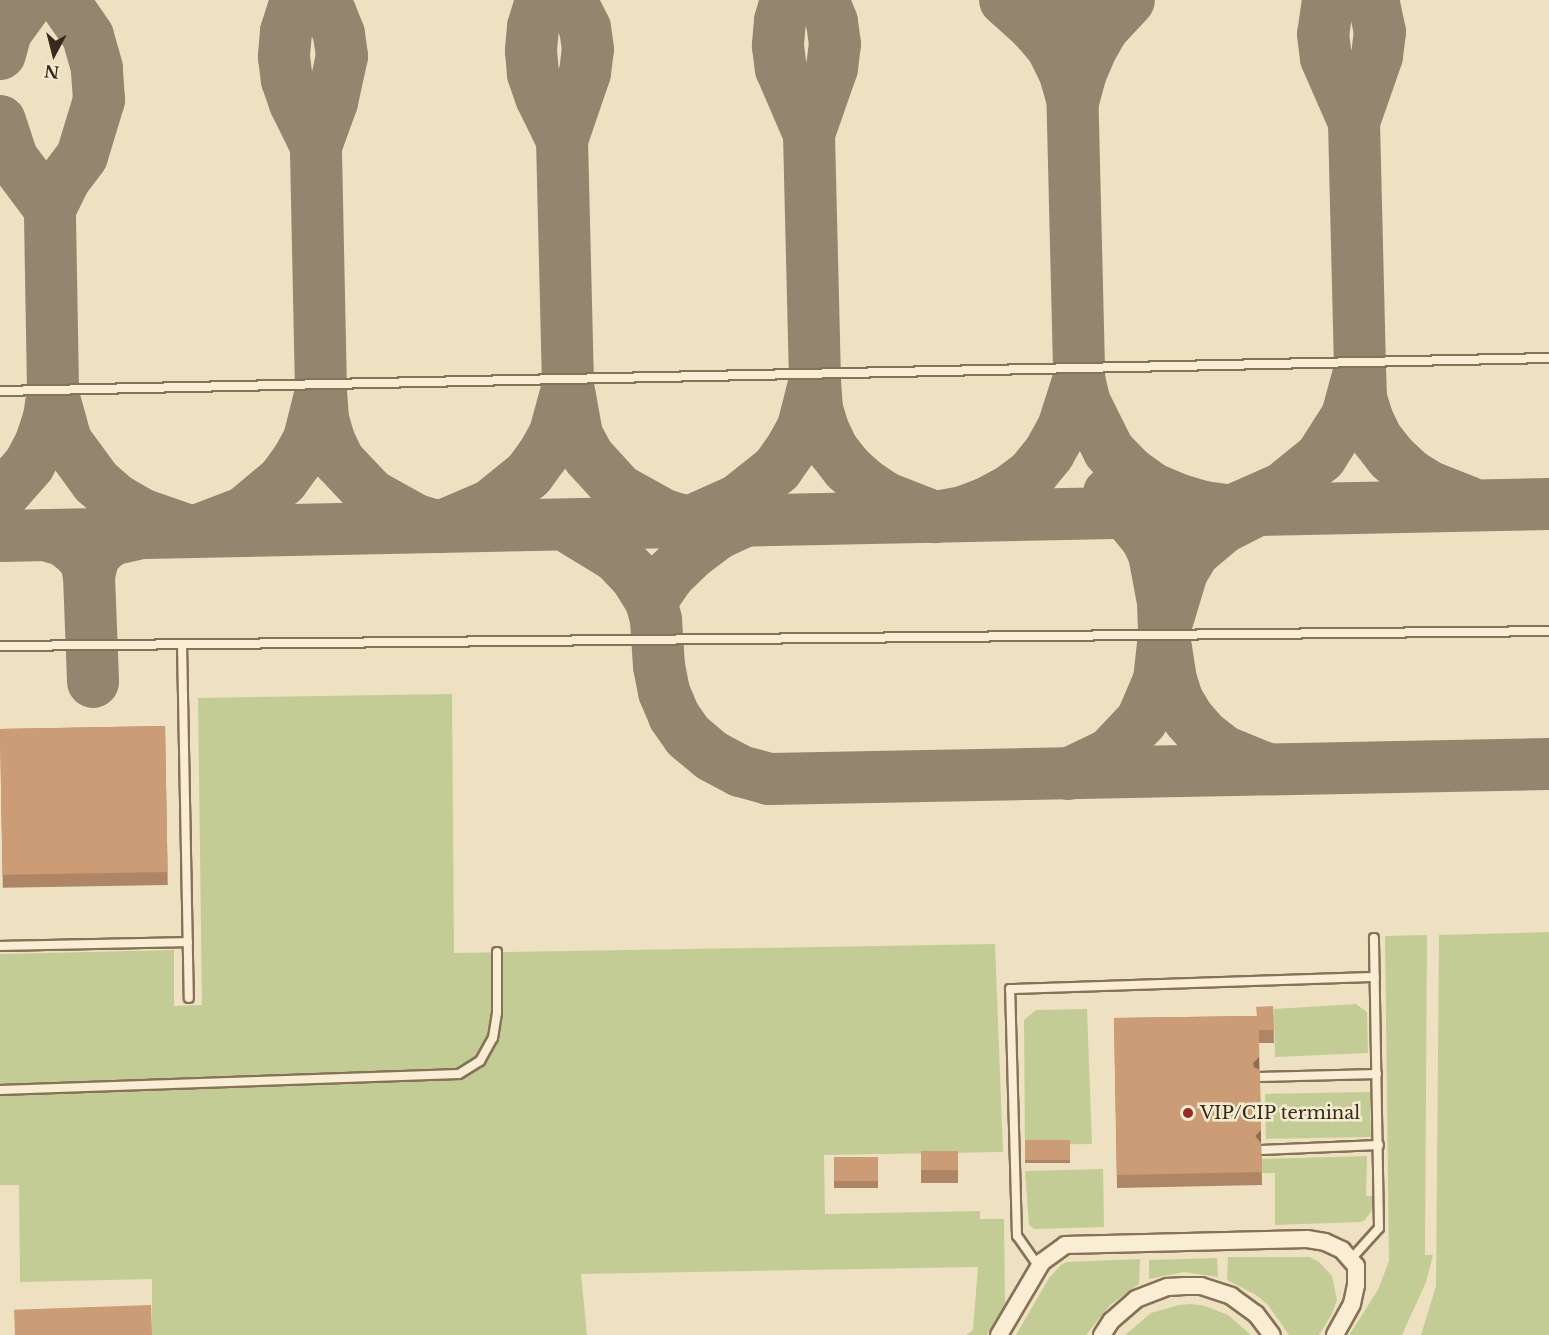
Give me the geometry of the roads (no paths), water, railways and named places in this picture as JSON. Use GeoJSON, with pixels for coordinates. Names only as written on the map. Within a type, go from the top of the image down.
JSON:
{"type":"FeatureCollection","features":[{"type":"Feature","properties":{"kind":"street"},"geometry":{"type":"LineString","coordinates":[[999,1335],[1039,1267],[1060,1247],[1076,1242],[1307,1239],[1330,1244],[1352,1258],[1357,1271],[1355,1294],[1348,1314],[1335,1335]]}},
{"type":"Feature","properties":{"kind":"street"},"geometry":{"type":"LineString","coordinates":[[1102,1335],[1111,1321],[1136,1299],[1168,1287],[1202,1286],[1231,1296],[1256,1314],[1272,1335]]}},
{"type":"Feature","properties":{"kind":"lane"},"geometry":{"type":"LineString","coordinates":[[0,391],[1549,358]]}},
{"type":"Feature","properties":{"kind":"lane"},"geometry":{"type":"LineString","coordinates":[[0,646],[1549,631]]}},
{"type":"Feature","properties":{"kind":"lane"},"geometry":{"type":"LineString","coordinates":[[182,644],[189,998]]}},
{"type":"Feature","properties":{"kind":"lane"},"geometry":{"type":"LineString","coordinates":[[1352,1258],[1379,1228],[1380,1145],[1374,938]]}},
{"type":"Feature","properties":{"kind":"lane"},"geometry":{"type":"LineString","coordinates":[[0,946],[188,942]]}},
{"type":"Feature","properties":{"kind":"lane"},"geometry":{"type":"LineString","coordinates":[[0,1090],[459,1074],[480,1061],[493,1038],[497,1013],[498,952]]}},
{"type":"Feature","properties":{"kind":"lane"},"geometry":{"type":"LineString","coordinates":[[1039,1267],[1017,1236],[1010,989],[1375,977]]}},
{"type":"Feature","properties":{"kind":"lane"},"geometry":{"type":"LineString","coordinates":[[1259,1077],[1377,1074]]}},
{"type":"Feature","properties":{"kind":"lane"},"geometry":{"type":"LineString","coordinates":[[1261,1150],[1380,1145]]}},
{"type":"Feature","properties":{"kind":"place","name":"VIP/CIP terminal"},"geometry":{"type":"Point","coordinates":[1188,1113]}}]}
